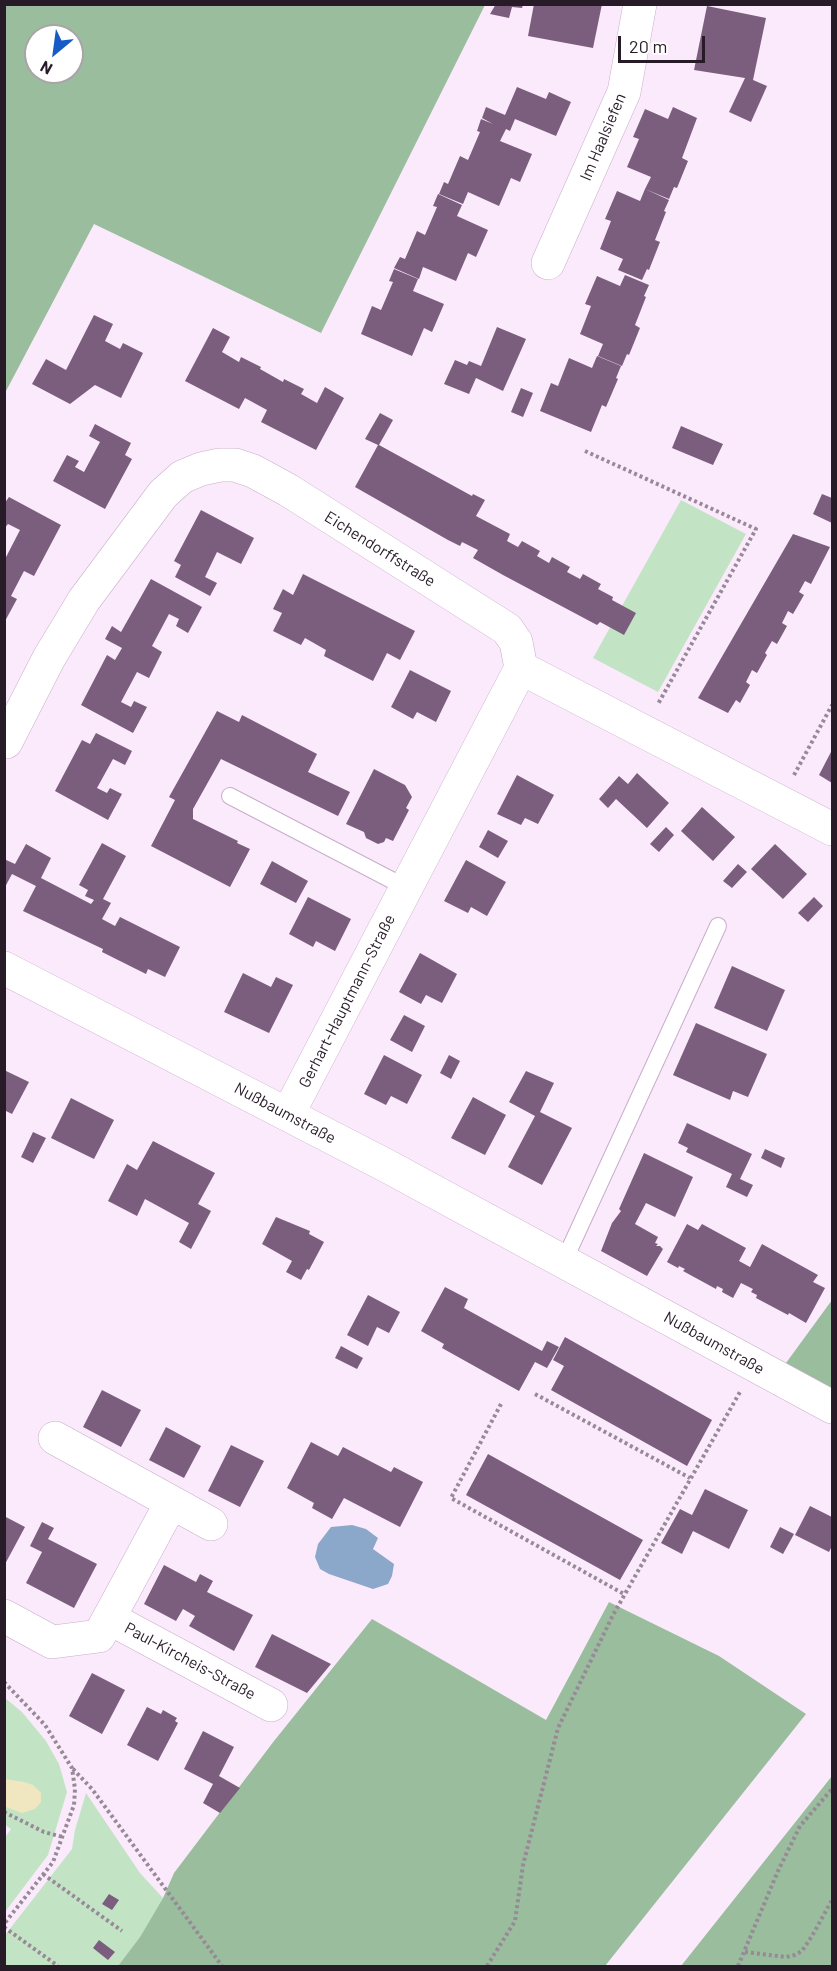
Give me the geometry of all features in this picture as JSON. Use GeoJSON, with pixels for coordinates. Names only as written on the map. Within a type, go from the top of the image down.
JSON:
{"type":"FeatureCollection","features":[{"type":"Feature","properties":{"kind":"street","name":"Im Haalsiefen"},"geometry":{"type":"LineString","coordinates":[[548,263],[624,92],[640,4]]}},
{"type":"Feature","properties":{"kind":"street","name":"Eichendorffstraße"},"geometry":{"type":"LineString","coordinates":[[6,742],[49,658],[84,600],[162,494],[182,477],[220,465],[235,465],[270,479],[507,629],[516,642],[521,668]]}},
{"type":"Feature","properties":{"kind":"street"},"geometry":{"type":"LineString","coordinates":[[521,668],[832,829]]}},
{"type":"Feature","properties":{"kind":"street","name":"Gerhart-Hauptmann-Straße"},"geometry":{"type":"LineString","coordinates":[[288,1114],[521,668]]}},
{"type":"Feature","properties":{"kind":"street","name":"Nußbaumstraße"},"geometry":{"type":"LineString","coordinates":[[4,968],[288,1114],[832,1407]]}},
{"type":"Feature","properties":{"kind":"street"},"geometry":{"type":"LineString","coordinates":[[55,1438],[211,1524]]}},
{"type":"Feature","properties":{"kind":"street","name":"Paul-Kircheis-Straße"},"geometry":{"type":"LineString","coordinates":[[4,1616],[52,1642],[99,1636],[171,1503]]}},
{"type":"Feature","properties":{"kind":"street","name":"Paul-Kircheis-Straße"},"geometry":{"type":"LineString","coordinates":[[109,1618],[271,1705]]}},
{"type":"Feature","properties":{"kind":"lane"},"geometry":{"type":"LineString","coordinates":[[230,796],[405,887]]}},
{"type":"Feature","properties":{"kind":"lane"},"geometry":{"type":"LineString","coordinates":[[564,1261],[718,926]]}},
{"type":"Feature","properties":{"kind":"path"},"geometry":{"type":"LineString","coordinates":[[585,451],[756,529],[643,731]]}},
{"type":"Feature","properties":{"kind":"path"},"geometry":{"type":"LineString","coordinates":[[780,801],[832,705]]}},
{"type":"Feature","properties":{"kind":"path"},"geometry":{"type":"LineString","coordinates":[[487,1966],[515,1921],[523,1865],[558,1728],[624,1594],[755,1366]]}},
{"type":"Feature","properties":{"kind":"path"},"geometry":{"type":"LineString","coordinates":[[536,1394],[690,1478]]}},
{"type":"Feature","properties":{"kind":"path"},"geometry":{"type":"LineString","coordinates":[[501,1404],[451,1497],[624,1594]]}},
{"type":"Feature","properties":{"kind":"path"},"geometry":{"type":"LineString","coordinates":[[4,1682],[45,1725],[72,1768],[92,1789],[222,1966]]}},
{"type":"Feature","properties":{"kind":"path"},"geometry":{"type":"LineString","coordinates":[[58,1966],[4,1925],[53,1862],[74,1804],[72,1768]]}},
{"type":"Feature","properties":{"kind":"path"},"geometry":{"type":"LineString","coordinates":[[738,1966],[778,1871],[800,1826],[832,1789]]}},
{"type":"Feature","properties":{"kind":"path"},"geometry":{"type":"LineString","coordinates":[[4,1812],[44,1832],[63,1837]]}},
{"type":"Feature","properties":{"kind":"path"},"geometry":{"type":"LineString","coordinates":[[43,1874],[122,1931]]}},
{"type":"Feature","properties":{"kind":"path"},"geometry":{"type":"LineString","coordinates":[[745,1952],[786,1957],[802,1951],[832,1900]]}},
{"type":"Feature","properties":{"kind":"green space"},"geometry":{"type":"Polygon","coordinates":[[[5,4],[485,4],[321,333],[94,224],[5,393],[5,4]]]}},
{"type":"Feature","properties":{"kind":"green space"},"geometry":{"type":"Polygon","coordinates":[[[681,500],[746,534],[658,692],[593,658],[681,500]]]}},
{"type":"Feature","properties":{"kind":"green space"},"geometry":{"type":"Polygon","coordinates":[[[832,1300],[832,1388],[786,1363],[832,1300]]]}},
{"type":"Feature","properties":{"kind":"green space"},"geometry":{"type":"Polygon","coordinates":[[[609,1602],[719,1656],[806,1714],[605,1966],[118,1966],[140,1937],[163,1898],[174,1873],[274,1741],[372,1619],[546,1720],[609,1602]]]}},
{"type":"Feature","properties":{"kind":"green space"},"geometry":{"type":"Polygon","coordinates":[[[5,1698],[22,1712],[46,1741],[59,1764],[67,1792],[48,1855],[5,1912],[4,1839],[11,1829],[5,1825],[5,1698]]]}},
{"type":"Feature","properties":{"kind":"green space"},"geometry":{"type":"Polygon","coordinates":[[[832,1776],[832,1966],[681,1966],[832,1776]]]}},
{"type":"Feature","properties":{"kind":"green space"},"geometry":{"type":"Polygon","coordinates":[[[86,1793],[140,1873],[163,1898],[140,1937],[118,1966],[5,1966],[5,1935],[72,1849],[86,1793]]]}},
{"type":"Feature","properties":{"kind":"sand"},"geometry":{"type":"Polygon","coordinates":[[[5,1779],[33,1785],[41,1793],[41,1802],[35,1809],[22,1813],[6,1807],[5,1779]]]}},
{"type":"Feature","properties":{"kind":"water"},"geometry":{"type":"Polygon","coordinates":[[[352,1525],[366,1529],[378,1538],[373,1549],[394,1564],[388,1584],[373,1589],[320,1569],[315,1557],[318,1544],[331,1527],[352,1525]]]}},
{"type":"Feature","properties":{"kind":"building"},"geometry":{"type":"Polygon","coordinates":[[[496,4],[523,5],[522,8],[512,7],[509,18],[490,14],[496,4]]]}},
{"type":"Feature","properties":{"kind":"building"},"geometry":{"type":"Polygon","coordinates":[[[534,4],[602,4],[593,48],[528,36],[534,4]]]}},
{"type":"Feature","properties":{"kind":"building"},"geometry":{"type":"Polygon","coordinates":[[[707,6],[766,18],[753,80],[767,86],[751,122],[729,112],[745,78],[694,70],[707,6]]]}},
{"type":"Feature","properties":{"kind":"building"},"geometry":{"type":"Polygon","coordinates":[[[517,87],[546,99],[549,92],[571,102],[556,136],[515,119],[510,131],[506,129],[500,141],[532,154],[520,182],[511,178],[499,206],[468,192],[463,204],[439,194],[444,182],[448,184],[460,156],[468,160],[480,132],[477,131],[481,119],[493,124],[482,118],[486,107],[505,115],[517,87]]]}},
{"type":"Feature","properties":{"kind":"building"},"geometry":{"type":"Polygon","coordinates":[[[673,107],[697,118],[682,158],[688,161],[677,188],[674,187],[669,199],[645,189],[651,177],[627,167],[639,139],[633,137],[645,109],[668,119],[673,107]]]}},
{"type":"Feature","properties":{"kind":"building"},"geometry":{"type":"Polygon","coordinates":[[[645,189],[669,200],[655,240],[660,242],[649,270],[647,269],[642,280],[618,270],[623,259],[600,249],[611,221],[605,219],[617,191],[640,201],[645,189]]]}},
{"type":"Feature","properties":{"kind":"building"},"geometry":{"type":"Polygon","coordinates":[[[438,194],[462,205],[457,216],[488,230],[476,257],[468,253],[456,281],[423,267],[419,279],[394,268],[400,257],[405,259],[417,231],[425,235],[437,207],[433,206],[438,194]]]}},
{"type":"Feature","properties":{"kind":"building"},"geometry":{"type":"Polygon","coordinates":[[[394,269],[418,279],[413,291],[444,304],[432,332],[424,328],[412,356],[361,334],[372,306],[381,310],[393,282],[389,281],[394,269]]]}},
{"type":"Feature","properties":{"kind":"building"},"geometry":{"type":"Polygon","coordinates":[[[625,275],[649,285],[635,325],[640,328],[622,366],[598,356],[603,344],[580,334],[591,306],[585,304],[597,276],[620,286],[625,275]]]}},
{"type":"Feature","properties":{"kind":"building"},"geometry":{"type":"Polygon","coordinates":[[[94,315],[113,324],[105,341],[120,349],[123,343],[143,353],[121,398],[95,385],[70,404],[32,384],[46,359],[66,370],[94,315]]]}},
{"type":"Feature","properties":{"kind":"building"},"geometry":{"type":"Polygon","coordinates":[[[497,327],[526,339],[503,391],[476,378],[469,394],[444,384],[455,360],[467,365],[469,361],[481,366],[497,327]]]}},
{"type":"Feature","properties":{"kind":"building"},"geometry":{"type":"Polygon","coordinates":[[[213,328],[230,337],[222,352],[239,362],[241,357],[283,382],[284,379],[304,389],[301,394],[317,403],[325,387],[344,398],[316,450],[261,422],[267,410],[245,398],[239,409],[185,381],[213,328]]]}},
{"type":"Feature","properties":{"kind":"building"},"geometry":{"type":"Polygon","coordinates":[[[597,356],[621,366],[606,407],[602,405],[591,432],[540,411],[551,383],[558,386],[569,358],[592,368],[597,356]]]}},
{"type":"Feature","properties":{"kind":"building"},"geometry":{"type":"Polygon","coordinates":[[[521,388],[533,393],[523,417],[511,412],[521,388]]]}},
{"type":"Feature","properties":{"kind":"building"},"geometry":{"type":"Polygon","coordinates":[[[380,413],[393,420],[379,445],[472,496],[473,494],[485,500],[476,516],[510,534],[507,541],[518,547],[522,541],[540,551],[537,556],[549,563],[552,557],[570,567],[567,572],[580,579],[583,574],[601,584],[598,589],[613,597],[612,600],[636,613],[624,635],[600,622],[597,625],[503,575],[473,558],[478,550],[462,542],[460,546],[448,540],[355,487],[378,445],[365,439],[380,413]]]}},
{"type":"Feature","properties":{"kind":"building"},"geometry":{"type":"Polygon","coordinates":[[[95,424],[131,443],[125,455],[132,459],[105,509],[53,481],[67,455],[79,461],[75,467],[84,472],[100,442],[89,436],[95,424]]]}},
{"type":"Feature","properties":{"kind":"building"},"geometry":{"type":"Polygon","coordinates":[[[681,426],[723,444],[713,465],[672,448],[681,426]]]}},
{"type":"Feature","properties":{"kind":"building"},"geometry":{"type":"Polygon","coordinates":[[[822,494],[832,498],[832,523],[813,514],[822,494]]]}},
{"type":"Feature","properties":{"kind":"building"},"geometry":{"type":"Polygon","coordinates":[[[9,497],[61,525],[34,576],[24,571],[11,596],[17,599],[4,623],[4,561],[20,530],[8,524],[4,529],[4,504],[9,497]]]}},
{"type":"Feature","properties":{"kind":"building"},"geometry":{"type":"Polygon","coordinates":[[[201,510],[254,538],[241,564],[217,552],[205,577],[217,583],[210,596],[175,577],[181,565],[174,561],[201,510]]]}},
{"type":"Feature","properties":{"kind":"building"},"geometry":{"type":"Polygon","coordinates":[[[793,534],[830,547],[811,584],[805,581],[799,592],[804,595],[793,614],[788,611],[782,623],[787,626],[777,644],[772,641],[757,673],[752,670],[746,682],[750,685],[740,703],[736,700],[728,713],[698,698],[793,534]]]}},
{"type":"Feature","properties":{"kind":"building"},"geometry":{"type":"Polygon","coordinates":[[[303,574],[415,631],[400,660],[387,653],[373,681],[324,656],[326,650],[305,638],[301,645],[273,631],[282,613],[273,609],[283,589],[293,595],[303,574]]]}},
{"type":"Feature","properties":{"kind":"building"},"geometry":{"type":"Polygon","coordinates":[[[151,579],[202,607],[188,633],[176,626],[179,619],[169,614],[152,646],[162,652],[149,678],[137,672],[121,702],[131,707],[134,701],[147,707],[133,733],[81,705],[107,655],[115,660],[122,648],[105,639],[112,626],[121,632],[151,579]]]}},
{"type":"Feature","properties":{"kind":"building"},"geometry":{"type":"Polygon","coordinates":[[[410,670],[451,691],[436,722],[417,712],[413,719],[391,707],[410,670]]]}},
{"type":"Feature","properties":{"kind":"building"},"geometry":{"type":"Polygon","coordinates":[[[217,711],[239,722],[242,715],[317,754],[308,772],[350,792],[338,816],[221,759],[193,809],[193,819],[250,849],[230,887],[151,846],[175,800],[169,797],[217,711]]]}},
{"type":"Feature","properties":{"kind":"building"},"geometry":{"type":"Polygon","coordinates":[[[96,733],[132,751],[125,765],[113,759],[97,788],[107,793],[110,788],[122,794],[108,820],[55,791],[82,740],[90,744],[96,733]]]}},
{"type":"Feature","properties":{"kind":"building"},"geometry":{"type":"Polygon","coordinates":[[[832,750],[832,783],[819,775],[832,750]]]}},
{"type":"Feature","properties":{"kind":"building"},"geometry":{"type":"Polygon","coordinates":[[[374,769],[405,785],[412,797],[406,808],[409,810],[393,841],[386,838],[384,842],[378,844],[366,838],[364,832],[346,824],[374,769]]]}},
{"type":"Feature","properties":{"kind":"building"},"geometry":{"type":"Polygon","coordinates":[[[637,773],[669,803],[647,828],[616,799],[608,808],[599,799],[619,776],[628,784],[637,773]]]}},
{"type":"Feature","properties":{"kind":"building"},"geometry":{"type":"Polygon","coordinates":[[[517,775],[554,795],[538,824],[525,818],[521,825],[497,814],[517,775]]]}},
{"type":"Feature","properties":{"kind":"building"},"geometry":{"type":"Polygon","coordinates":[[[702,807],[735,837],[713,861],[681,831],[702,807]]]}},
{"type":"Feature","properties":{"kind":"building"},"geometry":{"type":"Polygon","coordinates":[[[666,827],[674,835],[659,852],[650,844],[666,827]]]}},
{"type":"Feature","properties":{"kind":"building"},"geometry":{"type":"Polygon","coordinates":[[[488,830],[508,841],[498,858],[479,847],[488,830]]]}},
{"type":"Feature","properties":{"kind":"building"},"geometry":{"type":"Polygon","coordinates":[[[102,843],[126,856],[103,899],[111,903],[102,919],[115,926],[120,917],[180,947],[165,977],[148,969],[146,974],[102,952],[103,949],[23,911],[36,886],[12,874],[4,889],[4,859],[15,864],[26,844],[51,858],[41,878],[91,904],[94,900],[85,896],[88,890],[79,885],[102,843]]]}},
{"type":"Feature","properties":{"kind":"building"},"geometry":{"type":"Polygon","coordinates":[[[775,844],[807,874],[783,899],[751,869],[775,844]]]}},
{"type":"Feature","properties":{"kind":"building"},"geometry":{"type":"Polygon","coordinates":[[[466,860],[506,882],[487,916],[471,907],[468,913],[444,901],[466,860]]]}},
{"type":"Feature","properties":{"kind":"building"},"geometry":{"type":"Polygon","coordinates":[[[272,861],[308,881],[296,903],[260,884],[272,861]]]}},
{"type":"Feature","properties":{"kind":"building"},"geometry":{"type":"Polygon","coordinates":[[[738,864],[747,872],[732,888],[723,881],[738,864]]]}},
{"type":"Feature","properties":{"kind":"building"},"geometry":{"type":"Polygon","coordinates":[[[308,897],[351,919],[335,951],[316,941],[313,947],[289,934],[308,897]]]}},
{"type":"Feature","properties":{"kind":"building"},"geometry":{"type":"Polygon","coordinates":[[[814,897],[823,906],[808,922],[798,913],[814,897]]]}},
{"type":"Feature","properties":{"kind":"building"},"geometry":{"type":"Polygon","coordinates":[[[420,953],[457,974],[442,1003],[426,995],[421,1004],[399,992],[420,953]]]}},
{"type":"Feature","properties":{"kind":"building"},"geometry":{"type":"Polygon","coordinates":[[[732,966],[785,990],[767,1031],[714,1008],[732,966]]]}},
{"type":"Feature","properties":{"kind":"building"},"geometry":{"type":"Polygon","coordinates":[[[243,973],[271,987],[276,977],[293,985],[269,1033],[224,1012],[243,973]]]}},
{"type":"Feature","properties":{"kind":"building"},"geometry":{"type":"Polygon","coordinates":[[[404,1015],[425,1026],[412,1052],[390,1040],[404,1015]]]}},
{"type":"Feature","properties":{"kind":"building"},"geometry":{"type":"Polygon","coordinates":[[[696,1023],[767,1054],[748,1097],[733,1091],[730,1100],[673,1075],[696,1023]]]}},
{"type":"Feature","properties":{"kind":"building"},"geometry":{"type":"Polygon","coordinates":[[[384,1055],[422,1075],[407,1104],[391,1096],[386,1105],[364,1094],[384,1055]]]}},
{"type":"Feature","properties":{"kind":"building"},"geometry":{"type":"Polygon","coordinates":[[[449,1055],[460,1061],[451,1079],[440,1073],[449,1055]]]}},
{"type":"Feature","properties":{"kind":"building"},"geometry":{"type":"Polygon","coordinates":[[[4,1070],[29,1082],[12,1114],[4,1110],[4,1070]]]}},
{"type":"Feature","properties":{"kind":"building"},"geometry":{"type":"Polygon","coordinates":[[[526,1071],[554,1083],[540,1112],[572,1128],[542,1185],[508,1167],[535,1116],[509,1102],[526,1071]]]}},
{"type":"Feature","properties":{"kind":"building"},"geometry":{"type":"Polygon","coordinates":[[[473,1097],[506,1115],[485,1155],[451,1138],[473,1097]]]}},
{"type":"Feature","properties":{"kind":"building"},"geometry":{"type":"Polygon","coordinates":[[[71,1098],[114,1120],[94,1159],[51,1138],[71,1098]]]}},
{"type":"Feature","properties":{"kind":"building"},"geometry":{"type":"Polygon","coordinates":[[[687,1123],[752,1154],[740,1179],[753,1185],[747,1197],[726,1187],[732,1174],[686,1152],[688,1148],[678,1143],[687,1123]]]}},
{"type":"Feature","properties":{"kind":"building"},"geometry":{"type":"Polygon","coordinates":[[[33,1132],[46,1138],[33,1163],[21,1157],[33,1132]]]}},
{"type":"Feature","properties":{"kind":"building"},"geometry":{"type":"Polygon","coordinates":[[[153,1141],[215,1173],[198,1204],[211,1211],[191,1249],[179,1242],[189,1223],[145,1199],[137,1216],[108,1201],[127,1164],[137,1170],[153,1141]]]}},
{"type":"Feature","properties":{"kind":"building"},"geometry":{"type":"Polygon","coordinates":[[[765,1149],[785,1158],[781,1168],[761,1158],[765,1149]]]}},
{"type":"Feature","properties":{"kind":"building"},"geometry":{"type":"Polygon","coordinates":[[[644,1153],[693,1177],[675,1217],[646,1203],[635,1224],[658,1237],[656,1246],[663,1249],[647,1276],[601,1251],[612,1223],[621,1211],[619,1209],[644,1153]]]}},
{"type":"Feature","properties":{"kind":"building"},"geometry":{"type":"Polygon","coordinates":[[[276,1217],[310,1231],[309,1234],[324,1242],[301,1280],[286,1272],[292,1261],[262,1244],[276,1217]]]}},
{"type":"Feature","properties":{"kind":"building"},"geometry":{"type":"Polygon","coordinates":[[[687,1224],[698,1230],[702,1224],[746,1248],[739,1261],[750,1267],[762,1244],[818,1275],[813,1282],[825,1288],[806,1323],[756,1298],[757,1295],[751,1292],[753,1289],[741,1283],[733,1298],[722,1292],[723,1289],[717,1286],[716,1289],[683,1271],[685,1269],[667,1262],[687,1224]]]}},
{"type":"Feature","properties":{"kind":"building"},"geometry":{"type":"Polygon","coordinates":[[[445,1287],[468,1299],[464,1308],[542,1351],[547,1341],[559,1347],[547,1368],[535,1362],[519,1391],[442,1348],[444,1344],[421,1331],[445,1287]]]}},
{"type":"Feature","properties":{"kind":"building"},"geometry":{"type":"Polygon","coordinates":[[[368,1295],[400,1312],[389,1333],[377,1327],[368,1346],[347,1335],[368,1295]]]}},
{"type":"Feature","properties":{"kind":"building"},"geometry":{"type":"Polygon","coordinates":[[[565,1337],[712,1420],[687,1466],[551,1390],[564,1366],[553,1360],[565,1337]]]}},
{"type":"Feature","properties":{"kind":"building"},"geometry":{"type":"Polygon","coordinates":[[[341,1346],[363,1358],[357,1369],[335,1358],[341,1346]]]}},
{"type":"Feature","properties":{"kind":"building"},"geometry":{"type":"Polygon","coordinates":[[[102,1390],[141,1410],[121,1447],[83,1427],[102,1390]]]}},
{"type":"Feature","properties":{"kind":"building"},"geometry":{"type":"Polygon","coordinates":[[[166,1427],[201,1446],[184,1478],[149,1460],[166,1427]]]}},
{"type":"Feature","properties":{"kind":"building"},"geometry":{"type":"Polygon","coordinates":[[[311,1442],[338,1456],[343,1447],[391,1472],[394,1467],[423,1482],[400,1527],[344,1498],[332,1519],[312,1508],[314,1503],[287,1488],[311,1442]]]}},
{"type":"Feature","properties":{"kind":"building"},"geometry":{"type":"Polygon","coordinates":[[[231,1445],[264,1461],[240,1507],[208,1491],[231,1445]]]}},
{"type":"Feature","properties":{"kind":"building"},"geometry":{"type":"Polygon","coordinates":[[[488,1454],[643,1540],[620,1580],[466,1495],[488,1454]]]}},
{"type":"Feature","properties":{"kind":"building"},"geometry":{"type":"Polygon","coordinates":[[[705,1489],[748,1510],[729,1549],[693,1531],[682,1554],[661,1543],[680,1509],[692,1515],[705,1489]]]}},
{"type":"Feature","properties":{"kind":"building"},"geometry":{"type":"Polygon","coordinates":[[[810,1506],[832,1517],[832,1546],[829,1552],[795,1535],[810,1506]]]}},
{"type":"Feature","properties":{"kind":"building"},"geometry":{"type":"Polygon","coordinates":[[[4,1516],[25,1527],[4,1566],[4,1516]]]}},
{"type":"Feature","properties":{"kind":"building"},"geometry":{"type":"Polygon","coordinates":[[[42,1522],[54,1528],[48,1539],[97,1564],[74,1608],[26,1583],[42,1552],[30,1546],[42,1522]]]}},
{"type":"Feature","properties":{"kind":"building"},"geometry":{"type":"Polygon","coordinates":[[[780,1527],[794,1534],[783,1554],[770,1547],[780,1527]]]}},
{"type":"Feature","properties":{"kind":"building"},"geometry":{"type":"Polygon","coordinates":[[[164,1565],[196,1582],[200,1574],[213,1581],[207,1592],[253,1615],[234,1651],[189,1626],[195,1616],[183,1609],[176,1621],[144,1604],[164,1565]]]}},
{"type":"Feature","properties":{"kind":"building"},"geometry":{"type":"Polygon","coordinates":[[[272,1634],[331,1664],[307,1693],[255,1667],[272,1634]]]}},
{"type":"Feature","properties":{"kind":"building"},"geometry":{"type":"Polygon","coordinates":[[[92,1673],[125,1690],[102,1734],[69,1716],[92,1673]]]}},
{"type":"Feature","properties":{"kind":"building"},"geometry":{"type":"Polygon","coordinates":[[[147,1707],[161,1714],[163,1710],[177,1718],[175,1721],[178,1723],[158,1761],[127,1745],[147,1707]]]}},
{"type":"Feature","properties":{"kind":"building"},"geometry":{"type":"Polygon","coordinates":[[[203,1731],[234,1747],[219,1776],[240,1788],[220,1813],[203,1803],[213,1784],[184,1769],[203,1731]]]}},
{"type":"Feature","properties":{"kind":"building"},"geometry":{"type":"Polygon","coordinates":[[[109,1894],[119,1900],[112,1910],[102,1904],[109,1894]]]}},
{"type":"Feature","properties":{"kind":"building"},"geometry":{"type":"Polygon","coordinates":[[[99,1940],[115,1952],[108,1960],[93,1948],[99,1940]]]}}]}
